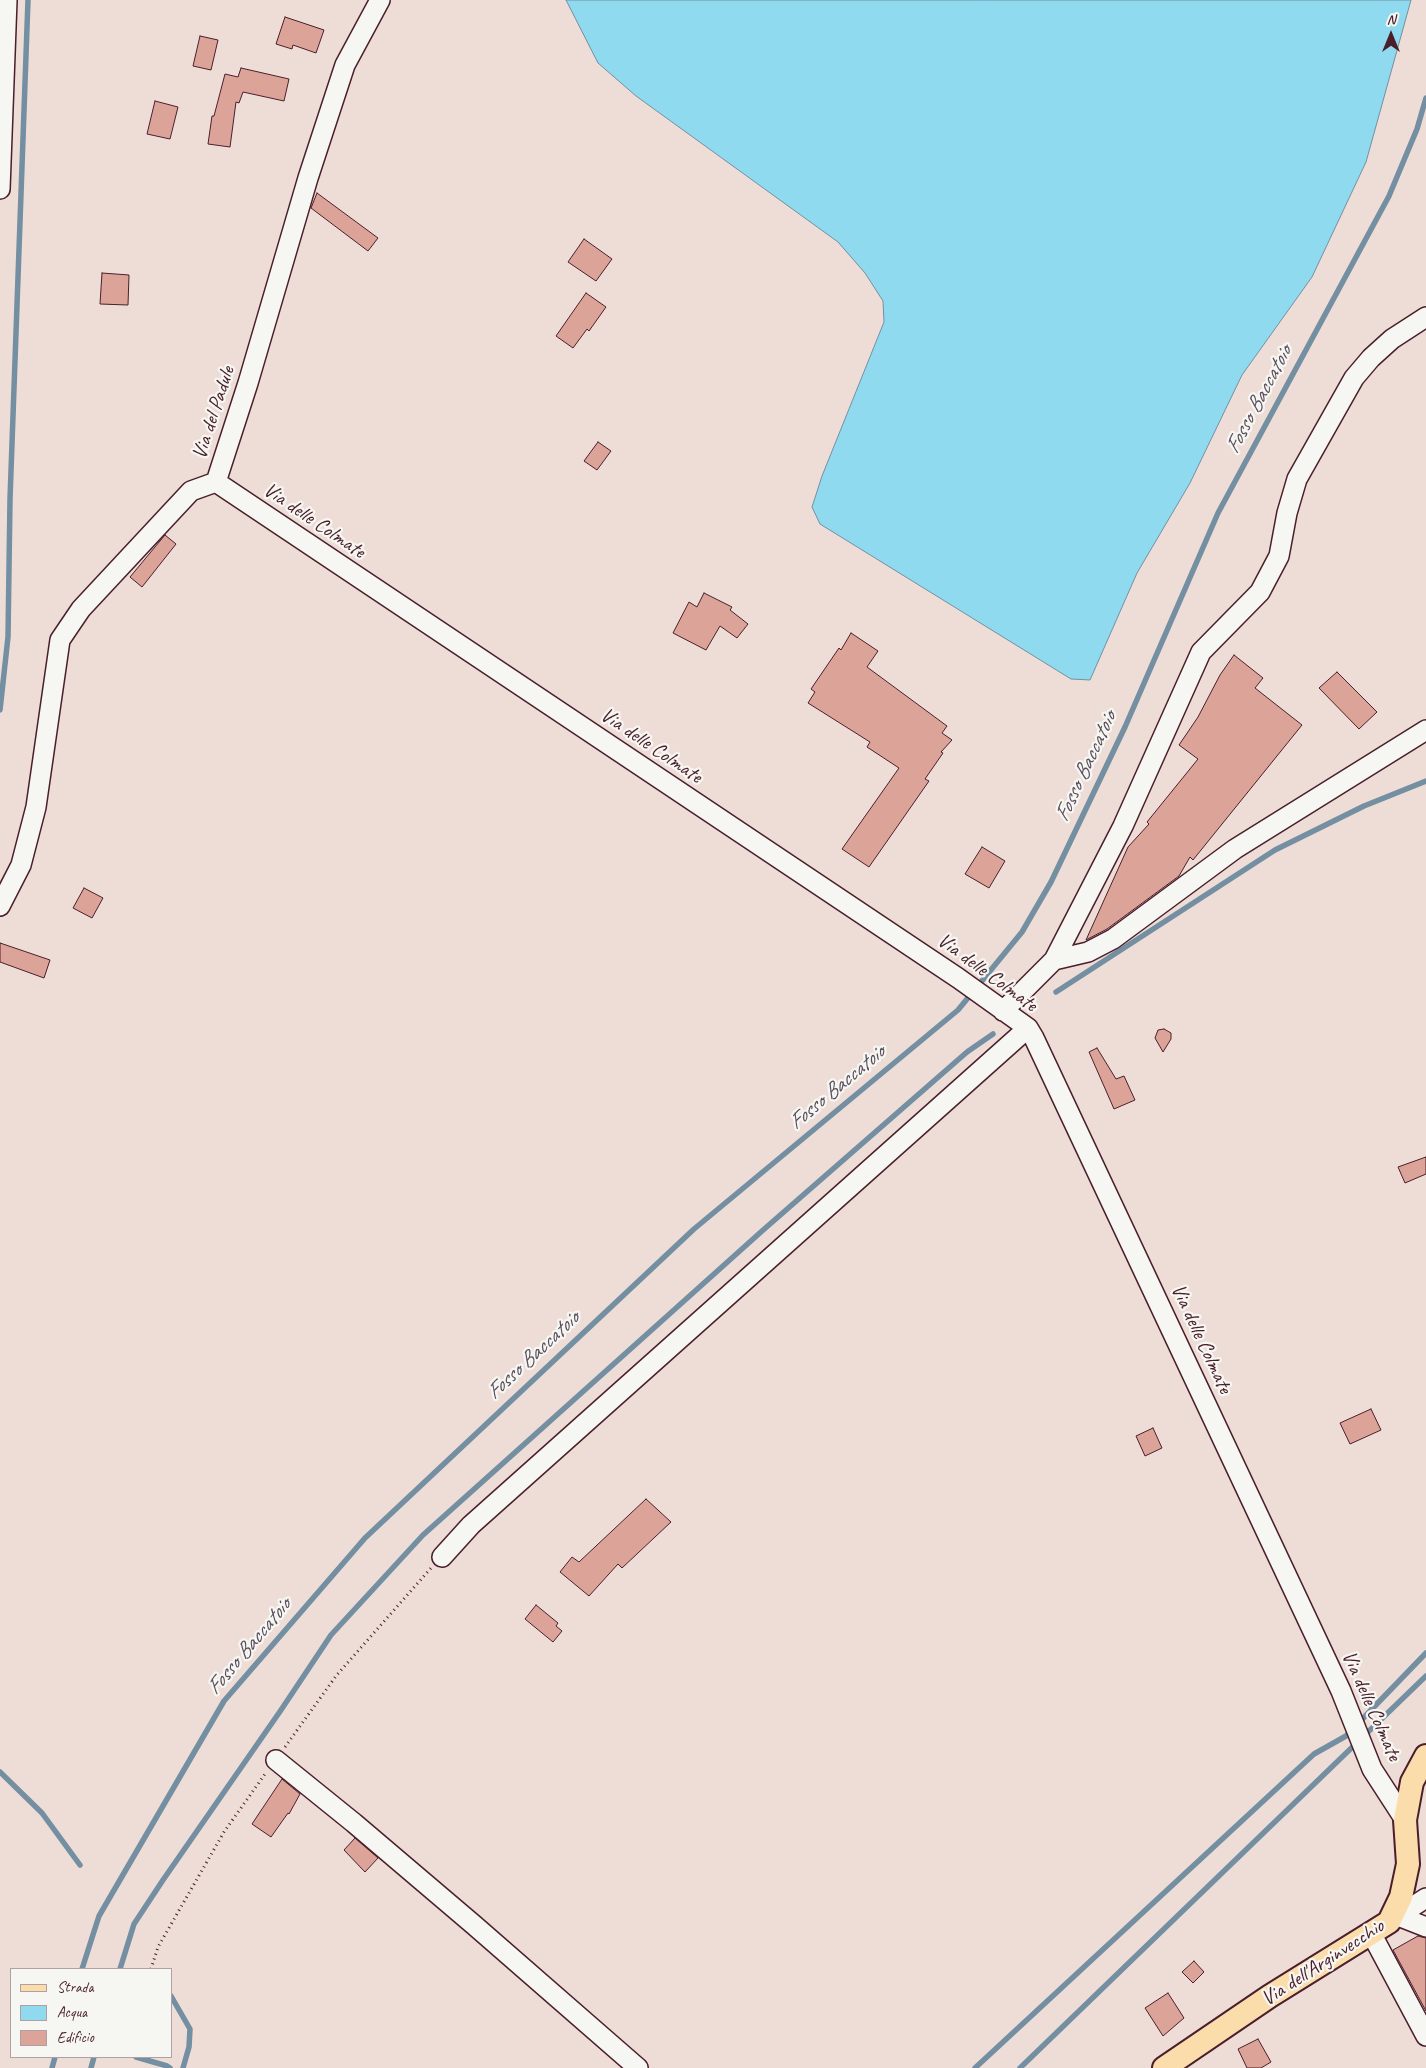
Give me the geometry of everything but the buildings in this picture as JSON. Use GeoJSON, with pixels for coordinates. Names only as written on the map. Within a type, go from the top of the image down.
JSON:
{"type":"FeatureCollection","features":[{"type":"Feature","properties":{"kind":"main road","name":"Via dell'Arginvecchio"},"geometry":{"type":"LineString","coordinates":[[1164,2068],[1270,1996],[1386,1924],[1401,1897],[1408,1864],[1405,1820],[1412,1782],[1426,1756]]}},
{"type":"Feature","properties":{"kind":"street"},"geometry":{"type":"LineString","coordinates":[[0,189],[7,0]]}},
{"type":"Feature","properties":{"kind":"street","name":"Via del Padule"},"geometry":{"type":"LineString","coordinates":[[0,906],[21,865],[36,807],[60,640],[81,609],[191,491],[216,482],[248,383],[308,178],[345,65],[380,0]]}},
{"type":"Feature","properties":{"kind":"street"},"geometry":{"type":"LineString","coordinates":[[1054,960],[1123,826],[1201,652],[1260,592],[1279,556],[1287,513],[1297,479],[1354,378],[1370,358],[1392,339],[1426,318]]}},
{"type":"Feature","properties":{"kind":"street","name":"Via delle Colmate"},"geometry":{"type":"LineString","coordinates":[[216,482],[958,978],[1028,1028],[1341,1691],[1372,1768],[1405,1820]]}},
{"type":"Feature","properties":{"kind":"street"},"geometry":{"type":"LineString","coordinates":[[996,1005],[1054,960],[1088,952],[1113,939],[1235,850],[1426,730]]}},
{"type":"Feature","properties":{"kind":"street"},"geometry":{"type":"LineString","coordinates":[[442,1557],[471,1525],[1028,1028]]}},
{"type":"Feature","properties":{"kind":"street"},"geometry":{"type":"LineString","coordinates":[[276,1760],[451,1906],[638,2068]]}},
{"type":"Feature","properties":{"kind":"street"},"geometry":{"type":"LineString","coordinates":[[1386,1924],[1426,1898]]}},
{"type":"Feature","properties":{"kind":"street"},"geometry":{"type":"LineString","coordinates":[[1386,1924],[1426,1927]]}},
{"type":"Feature","properties":{"kind":"street"},"geometry":{"type":"LineString","coordinates":[[1386,1924],[1426,2036]]}},
{"type":"Feature","properties":{"kind":"water"},"geometry":{"type":"Polygon","coordinates":[[[566,0],[1411,0],[1366,162],[1312,277],[1242,375],[1190,483],[1137,573],[1090,680],[1071,679],[820,524],[812,507],[822,476],[884,322],[883,301],[865,273],[838,242],[636,96],[598,63],[566,0]]]}},
{"type":"Feature","properties":{"kind":"waterway"},"geometry":{"type":"LineString","coordinates":[[0,710],[8,637],[10,499],[28,0]]}},
{"type":"Feature","properties":{"kind":"waterway","name":"Fosso Baccatoio"},"geometry":{"type":"LineString","coordinates":[[82,1968],[99,1916],[224,1701],[365,1538],[694,1229],[958,1010],[1022,932],[1051,882],[1125,727],[1218,513],[1389,196],[1417,129],[1426,98]]}},
{"type":"Feature","properties":{"kind":"waterway"},"geometry":{"type":"LineString","coordinates":[[1056,992],[1275,850],[1364,806],[1426,781]]}},
{"type":"Feature","properties":{"kind":"waterway"},"geometry":{"type":"LineString","coordinates":[[120,1968],[134,1924],[331,1635],[423,1535],[762,1231],[967,1052],[993,1034]]}},
{"type":"Feature","properties":{"kind":"waterway"},"geometry":{"type":"LineString","coordinates":[[975,2068],[1314,1754],[1346,1736],[1426,1653]]}},
{"type":"Feature","properties":{"kind":"waterway"},"geometry":{"type":"LineString","coordinates":[[1020,2068],[1426,1676]]}},
{"type":"Feature","properties":{"kind":"waterway"},"geometry":{"type":"LineString","coordinates":[[0,1772],[42,1813],[80,1865]]}},
{"type":"Feature","properties":{"kind":"waterway"},"geometry":{"type":"LineString","coordinates":[[172,1998],[190,2029],[189,2047],[183,2068]]}},
{"type":"Feature","properties":{"kind":"waterway","name":"Fosso Baccatoio"},"geometry":{"type":"LineString","coordinates":[[52,2068],[55,2058]]}},
{"type":"Feature","properties":{"kind":"waterway"},"geometry":{"type":"LineString","coordinates":[[91,2068],[94,2058]]}},
{"type":"Feature","properties":{"kind":"waterway"},"geometry":{"type":"LineString","coordinates":[[139,2058],[170,2068]]}}]}
